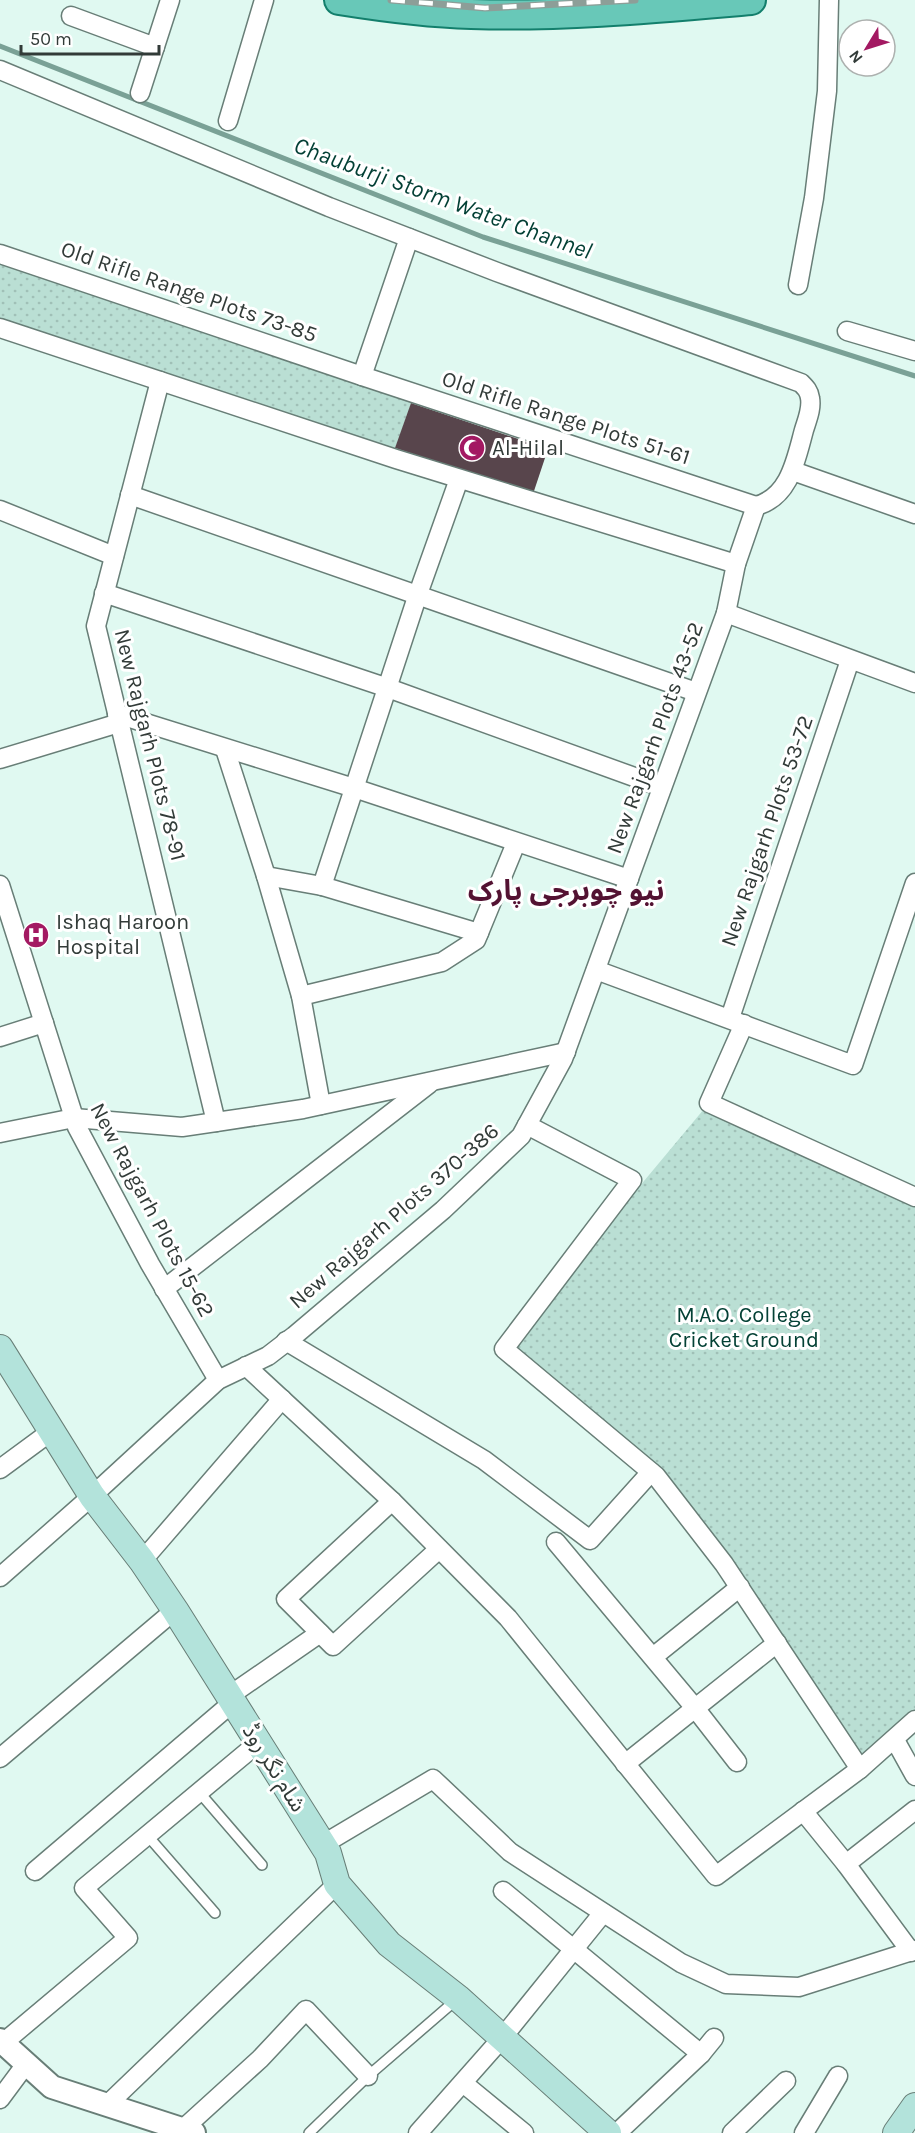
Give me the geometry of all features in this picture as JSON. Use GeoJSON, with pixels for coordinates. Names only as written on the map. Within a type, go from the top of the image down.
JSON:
{"type":"FeatureCollection","features":[{"type":"Feature","properties":{"kind":"main road"},"geometry":{"type":"LineString","coordinates":[[339,0],[399,9],[471,14],[583,13],[751,0]]}},
{"type":"Feature","properties":{"kind":"main road","name":"شام نگر روڈ"},"geometry":{"type":"LineString","coordinates":[[0,1348],[92,1496],[175,1610],[328,1853],[337,1884],[389,1944],[458,1998],[608,2133]]}},
{"type":"Feature","properties":{"kind":"main road"},"geometry":{"type":"LineString","coordinates":[[896,2133],[915,2106]]}},
{"type":"Feature","properties":{"kind":"street"},"geometry":{"type":"LineString","coordinates":[[140,93],[170,0]]}},
{"type":"Feature","properties":{"kind":"street"},"geometry":{"type":"LineString","coordinates":[[228,121],[264,0]]}},
{"type":"Feature","properties":{"kind":"street"},"geometry":{"type":"LineString","coordinates":[[798,285],[814,198],[827,91],[829,0]]}},
{"type":"Feature","properties":{"kind":"street"},"geometry":{"type":"LineString","coordinates":[[71,16],[155,47]]}},
{"type":"Feature","properties":{"kind":"street"},"geometry":{"type":"LineString","coordinates":[[0,70],[329,207],[566,298],[801,383],[808,390],[810,406],[793,471],[773,498],[756,506]]}},
{"type":"Feature","properties":{"kind":"street"},"geometry":{"type":"LineString","coordinates":[[362,376],[409,238]]}},
{"type":"Feature","properties":{"kind":"street","name":"Old Rifle Range Plots 73-85"},"geometry":{"type":"LineString","coordinates":[[0,254],[362,376]]}},
{"type":"Feature","properties":{"kind":"street"},"geometry":{"type":"LineString","coordinates":[[0,328],[459,479],[736,564]]}},
{"type":"Feature","properties":{"kind":"street"},"geometry":{"type":"LineString","coordinates":[[847,331],[915,351]]}},
{"type":"Feature","properties":{"kind":"street","name":"Old Rifle Range Plots 51-61"},"geometry":{"type":"LineString","coordinates":[[362,376],[756,506]]}},
{"type":"Feature","properties":{"kind":"street","name":"New Rajgarh Plots 78-91"},"geometry":{"type":"LineString","coordinates":[[160,381],[96,626],[216,1122]]}},
{"type":"Feature","properties":{"kind":"street"},"geometry":{"type":"LineString","coordinates":[[793,471],[915,514]]}},
{"type":"Feature","properties":{"kind":"street"},"geometry":{"type":"LineString","coordinates":[[322,886],[418,594],[459,479]]}},
{"type":"Feature","properties":{"kind":"street"},"geometry":{"type":"LineString","coordinates":[[130,495],[696,692]]}},
{"type":"Feature","properties":{"kind":"street","name":"New Rajgarh Plots 43-52"},"geometry":{"type":"LineString","coordinates":[[566,1052],[726,613],[736,564],[756,506]]}},
{"type":"Feature","properties":{"kind":"street"},"geometry":{"type":"LineString","coordinates":[[0,510],[114,556]]}},
{"type":"Feature","properties":{"kind":"street"},"geometry":{"type":"LineString","coordinates":[[104,593],[388,688],[662,787]]}},
{"type":"Feature","properties":{"kind":"street"},"geometry":{"type":"LineString","coordinates":[[726,613],[915,683]]}},
{"type":"Feature","properties":{"kind":"street","name":"New Rajgarh Plots 53-72"},"geometry":{"type":"LineString","coordinates":[[850,660],[737,1021],[709,1103],[915,1197]]}},
{"type":"Feature","properties":{"kind":"street"},"geometry":{"type":"LineString","coordinates":[[0,759],[118,718],[354,788],[629,879]]}},
{"type":"Feature","properties":{"kind":"street"},"geometry":{"type":"LineString","coordinates":[[225,749],[266,876],[301,996],[321,1105]]}},
{"type":"Feature","properties":{"kind":"street"},"geometry":{"type":"LineString","coordinates":[[301,996],[442,962],[476,940],[516,843]]}},
{"type":"Feature","properties":{"kind":"street"},"geometry":{"type":"LineString","coordinates":[[266,876],[322,886],[478,933]]}},
{"type":"Feature","properties":{"kind":"street"},"geometry":{"type":"LineString","coordinates":[[596,970],[853,1065],[915,883]]}},
{"type":"Feature","properties":{"kind":"street","name":"New Rajgarh Plots 15-62"},"geometry":{"type":"LineString","coordinates":[[0,885],[8,941],[44,1023],[77,1127],[164,1288],[218,1380]]}},
{"type":"Feature","properties":{"kind":"street"},"geometry":{"type":"LineString","coordinates":[[0,1037],[44,1023]]}},
{"type":"Feature","properties":{"kind":"street"},"geometry":{"type":"LineString","coordinates":[[0,1133],[74,1118],[182,1127],[321,1105],[566,1052]]}},
{"type":"Feature","properties":{"kind":"street","name":"New Rajgarh Plots 370-386"},"geometry":{"type":"LineString","coordinates":[[1,1573],[92,1496],[218,1380],[268,1356],[443,1210],[521,1136],[566,1052]]}},
{"type":"Feature","properties":{"kind":"street"},"geometry":{"type":"LineString","coordinates":[[164,1288],[433,1081]]}},
{"type":"Feature","properties":{"kind":"street"},"geometry":{"type":"LineString","coordinates":[[527,1125],[632,1180],[504,1349],[651,1472],[724,1564],[860,1769]]}},
{"type":"Feature","properties":{"kind":"street"},"geometry":{"type":"LineString","coordinates":[[286,1341],[484,1460],[590,1540],[651,1472]]}},
{"type":"Feature","properties":{"kind":"street"},"geometry":{"type":"LineString","coordinates":[[246,1366],[392,1501],[508,1618],[716,1876],[860,1769],[915,1720]]}},
{"type":"Feature","properties":{"kind":"street"},"geometry":{"type":"LineString","coordinates":[[141,1561],[282,1399]]}},
{"type":"Feature","properties":{"kind":"street"},"geometry":{"type":"LineString","coordinates":[[3,1460],[53,1430]]}},
{"type":"Feature","properties":{"kind":"street"},"geometry":{"type":"LineString","coordinates":[[392,1501],[286,1599],[333,1646],[439,1549]]}},
{"type":"Feature","properties":{"kind":"street"},"geometry":{"type":"LineString","coordinates":[[556,1542],[695,1708],[737,1762]]}},
{"type":"Feature","properties":{"kind":"street"},"geometry":{"type":"LineString","coordinates":[[653,1657],[740,1587]]}},
{"type":"Feature","properties":{"kind":"street"},"geometry":{"type":"LineString","coordinates":[[0,1758],[175,1610]]}},
{"type":"Feature","properties":{"kind":"street"},"geometry":{"type":"LineString","coordinates":[[35,1871],[231,1700],[320,1633]]}},
{"type":"Feature","properties":{"kind":"street"},"geometry":{"type":"LineString","coordinates":[[625,1764],[777,1643]]}},
{"type":"Feature","properties":{"kind":"street"},"geometry":{"type":"LineString","coordinates":[[895,1740],[915,1776]]}},
{"type":"Feature","properties":{"kind":"street"},"geometry":{"type":"LineString","coordinates":[[258,1743],[84,1888],[128,1938],[2,2042],[52,2087],[189,2131],[306,2010],[369,2076]]}},
{"type":"Feature","properties":{"kind":"street"},"geometry":{"type":"LineString","coordinates":[[322,1845],[432,1779],[510,1852],[681,1963],[726,1984],[799,1987],[913,1951],[803,1811]]}},
{"type":"Feature","properties":{"kind":"street"},"geometry":{"type":"LineString","coordinates":[[846,1864],[915,1810]]}},
{"type":"Feature","properties":{"kind":"street"},"geometry":{"type":"LineString","coordinates":[[107,2105],[337,1884]]}},
{"type":"Feature","properties":{"kind":"street"},"geometry":{"type":"LineString","coordinates":[[503,1892],[701,2054]]}},
{"type":"Feature","properties":{"kind":"street"},"geometry":{"type":"LineString","coordinates":[[418,2133],[502,2038],[603,1913]]}},
{"type":"Feature","properties":{"kind":"street"},"geometry":{"type":"LineString","coordinates":[[617,2133],[701,2054],[714,2038]]}},
{"type":"Feature","properties":{"kind":"street"},"geometry":{"type":"LineString","coordinates":[[0,2099],[26,2064]]}},
{"type":"Feature","properties":{"kind":"street"},"geometry":{"type":"LineString","coordinates":[[804,2133],[838,2076]]}},
{"type":"Feature","properties":{"kind":"street"},"geometry":{"type":"LineString","coordinates":[[732,2133],[786,2081]]}},
{"type":"Feature","properties":{"kind":"street"},"geometry":{"type":"LineString","coordinates":[[463,2083],[524,2133]]}},
{"type":"Feature","properties":{"kind":"lane"},"geometry":{"type":"LineString","coordinates":[[199,1792],[262,1865]]}},
{"type":"Feature","properties":{"kind":"lane"},"geometry":{"type":"LineString","coordinates":[[147,1835],[215,1913]]}},
{"type":"Feature","properties":{"kind":"lane"},"geometry":{"type":"LineString","coordinates":[[309,2133],[369,2076],[458,1998]]}},
{"type":"Feature","properties":{"kind":"green space"},"geometry":{"type":"Polygon","coordinates":[[[0,255],[413,398],[392,458],[0,329],[0,255]]]}},
{"type":"Feature","properties":{"kind":"green space","name":"M.A.O. College Cricket Ground"},"geometry":{"type":"Polygon","coordinates":[[[709,1103],[915,1197],[915,1718],[860,1769],[651,1472],[504,1349],[709,1103]]]}},
{"type":"Feature","properties":{"kind":"building","name":"Al-Hilal"},"geometry":{"type":"Polygon","coordinates":[[[411,403],[548,449],[533,494],[395,448],[411,403]]]}},
{"type":"Feature","properties":{"kind":"waterway","name":"Chauburji Storm Water Channel"},"geometry":{"type":"LineString","coordinates":[[0,46],[483,237],[915,376]]}},
{"type":"Feature","properties":{"kind":"railway"},"geometry":{"type":"LineString","coordinates":[[391,0],[485,8],[635,0]]}},
{"type":"Feature","properties":{"kind":"place","name":"Al-Hilal"},"geometry":{"type":"Point","coordinates":[472,448]}},
{"type":"Feature","properties":{"kind":"place","name":"Ishaq Haroon Hospital"},"geometry":{"type":"Point","coordinates":[36,935]}},
{"type":"Feature","properties":{"kind":"district","name":"نیو چوبرجی پارک"},"geometry":{"type":"Point","coordinates":[566,890]}}]}
